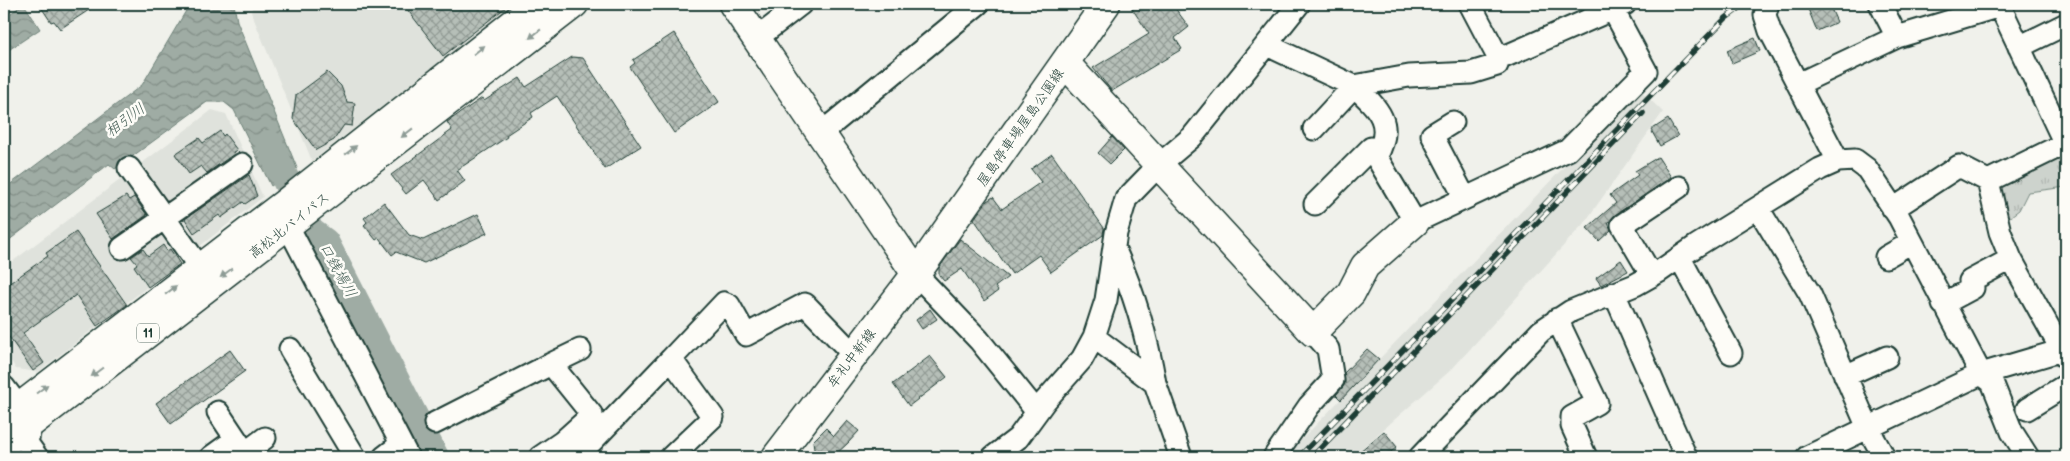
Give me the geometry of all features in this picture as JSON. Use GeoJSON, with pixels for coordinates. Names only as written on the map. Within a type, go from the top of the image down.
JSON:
{"type":"FeatureCollection","features":[{"type":"Feature","properties":{"kind":"main road","name":"高松北バイパス"},"geometry":{"type":"LineString","coordinates":[[14,409],[288,217],[318,189],[538,4]]}},
{"type":"Feature","properties":{"kind":"main road","name":"高松北バイパス"},"geometry":{"type":"LineString","coordinates":[[318,189],[574,4]]}},
{"type":"Feature","properties":{"kind":"main road"},"geometry":{"type":"LineString","coordinates":[[733,4],[916,274]]}},
{"type":"Feature","properties":{"kind":"main road"},"geometry":{"type":"LineString","coordinates":[[1065,63],[1106,4]]}},
{"type":"Feature","properties":{"kind":"main road","name":"屋島停車場屋島公園線"},"geometry":{"type":"LineString","coordinates":[[916,274],[1065,63],[1313,332]]}},
{"type":"Feature","properties":{"kind":"main road","name":"高松北バイパス"},"geometry":{"type":"LineString","coordinates":[[4,444],[14,409],[200,268],[288,217]]}},
{"type":"Feature","properties":{"kind":"main road"},"geometry":{"type":"LineString","coordinates":[[1313,332],[1351,293],[1365,266],[1415,222]]}},
{"type":"Feature","properties":{"kind":"main road","name":"牟礼中新線"},"geometry":{"type":"LineString","coordinates":[[788,452],[854,355],[916,274]]}},
{"type":"Feature","properties":{"kind":"street"},"geometry":{"type":"LineString","coordinates":[[756,38],[801,4]]}},
{"type":"Feature","properties":{"kind":"street"},"geometry":{"type":"LineString","coordinates":[[820,134],[978,4]]}},
{"type":"Feature","properties":{"kind":"street"},"geometry":{"type":"LineString","coordinates":[[993,457],[1018,438],[1037,412],[1082,359],[1094,337],[1106,300],[1114,248],[1126,199],[1160,164],[1192,137],[1299,4]]}},
{"type":"Feature","properties":{"kind":"street"},"geometry":{"type":"LineString","coordinates":[[1470,4],[1500,59]]}},
{"type":"Feature","properties":{"kind":"street"},"geometry":{"type":"LineString","coordinates":[[1768,4],[1765,15],[1770,31],[1838,161]]}},
{"type":"Feature","properties":{"kind":"street"},"geometry":{"type":"LineString","coordinates":[[1880,4],[1897,37]]}},
{"type":"Feature","properties":{"kind":"street"},"geometry":{"type":"LineString","coordinates":[[1314,129],[1354,86],[1409,76],[1471,73],[1497,65],[1500,59],[1616,5],[1646,71],[1568,150],[1415,222],[1371,148],[1315,204]]}},
{"type":"Feature","properties":{"kind":"street"},"geometry":{"type":"LineString","coordinates":[[1798,84],[1897,37],[1999,5],[2066,143],[1988,181]]}},
{"type":"Feature","properties":{"kind":"street"},"geometry":{"type":"LineString","coordinates":[[2019,47],[2066,24]]}},
{"type":"Feature","properties":{"kind":"street"},"geometry":{"type":"LineString","coordinates":[[1267,45],[1354,86],[1384,122],[1386,129],[1382,147],[1376,157]]}},
{"type":"Feature","properties":{"kind":"street"},"geometry":{"type":"LineString","coordinates":[[1453,122],[1432,135],[1465,198]]}},
{"type":"Feature","properties":{"kind":"street"},"geometry":{"type":"LineString","coordinates":[[1420,457],[1541,331],[1556,319],[1652,276],[1758,208],[1838,161],[1855,160],[1867,169],[1894,209],[1981,374],[1992,382],[2012,432],[2028,457]]}},
{"type":"Feature","properties":{"kind":"street"},"geometry":{"type":"LineString","coordinates":[[122,248],[242,164]]}},
{"type":"Feature","properties":{"kind":"street"},"geometry":{"type":"LineString","coordinates":[[1807,457],[1981,374],[2065,352],[2011,259],[2000,232],[1988,181],[1959,166],[1894,209]]}},
{"type":"Feature","properties":{"kind":"street"},"geometry":{"type":"LineString","coordinates":[[129,168],[200,268]]}},
{"type":"Feature","properties":{"kind":"street"},"geometry":{"type":"LineString","coordinates":[[1652,276],[1622,225],[1679,187]]}},
{"type":"Feature","properties":{"kind":"street"},"geometry":{"type":"LineString","coordinates":[[1758,208],[1810,294],[1868,428],[1884,457]]}},
{"type":"Feature","properties":{"kind":"street"},"geometry":{"type":"LineString","coordinates":[[288,217],[405,451],[384,457]]}},
{"type":"Feature","properties":{"kind":"street"},"geometry":{"type":"LineString","coordinates":[[1886,257],[1912,242]]}},
{"type":"Feature","properties":{"kind":"street"},"geometry":{"type":"LineString","coordinates":[[1114,248],[1130,283],[1148,340],[1155,383],[1181,457]]}},
{"type":"Feature","properties":{"kind":"street"},"geometry":{"type":"LineString","coordinates":[[1680,258],[1732,354]]}},
{"type":"Feature","properties":{"kind":"street"},"geometry":{"type":"LineString","coordinates":[[1943,304],[1973,288],[1970,281],[2011,259]]}},
{"type":"Feature","properties":{"kind":"street"},"geometry":{"type":"LineString","coordinates":[[916,274],[979,340],[1037,412]]}},
{"type":"Feature","properties":{"kind":"street"},"geometry":{"type":"LineString","coordinates":[[1614,293],[1686,457]]}},
{"type":"Feature","properties":{"kind":"street"},"geometry":{"type":"LineString","coordinates":[[540,457],[571,452],[598,422],[670,359],[724,303],[729,305],[746,335],[805,304],[854,355]]}},
{"type":"Feature","properties":{"kind":"street"},"geometry":{"type":"LineString","coordinates":[[1556,319],[1597,403],[1572,417],[1572,426],[1586,457]]}},
{"type":"Feature","properties":{"kind":"street"},"geometry":{"type":"LineString","coordinates":[[1274,457],[1309,406],[1333,380],[1328,349],[1313,332]]}},
{"type":"Feature","properties":{"kind":"street"},"geometry":{"type":"LineString","coordinates":[[1094,337],[1155,383]]}},
{"type":"Feature","properties":{"kind":"street"},"geometry":{"type":"LineString","coordinates":[[290,349],[355,457]]}},
{"type":"Feature","properties":{"kind":"street"},"geometry":{"type":"LineString","coordinates":[[435,423],[580,350]]}},
{"type":"Feature","properties":{"kind":"street"},"geometry":{"type":"LineString","coordinates":[[1846,376],[1887,357]]}},
{"type":"Feature","properties":{"kind":"street"},"geometry":{"type":"LineString","coordinates":[[670,359],[713,417],[671,457]]}},
{"type":"Feature","properties":{"kind":"street"},"geometry":{"type":"LineString","coordinates":[[551,364],[598,422]]}},
{"type":"Feature","properties":{"kind":"street"},"geometry":{"type":"LineString","coordinates":[[2026,409],[2066,385]]}},
{"type":"Feature","properties":{"kind":"street"},"geometry":{"type":"LineString","coordinates":[[14,409],[36,457]]}},
{"type":"Feature","properties":{"kind":"street"},"geometry":{"type":"LineString","coordinates":[[218,412],[243,450]]}},
{"type":"Feature","properties":{"kind":"street"},"geometry":{"type":"LineString","coordinates":[[211,457],[243,450],[265,438]]}},
{"type":"Feature","properties":{"kind":"shaded area"},"geometry":{"type":"Polygon","coordinates":[[[253,4],[514,4],[312,161],[251,12],[253,4]]]}},
{"type":"Feature","properties":{"kind":"shaded area"},"geometry":{"type":"Polygon","coordinates":[[[1639,89],[1663,112],[1585,222],[1452,369],[1352,457],[1289,457],[1287,455],[1639,89]]]}},
{"type":"Feature","properties":{"kind":"shaded area"},"geometry":{"type":"Polygon","coordinates":[[[212,110],[226,114],[263,197],[38,372],[16,369],[4,350],[4,268],[212,110]]]}},
{"type":"Feature","properties":{"kind":"green space"},"geometry":{"type":"Polygon","coordinates":[[[2066,152],[2066,187],[2028,192],[2019,210],[2003,222],[1996,186],[2066,152]]]}},
{"type":"Feature","properties":{"kind":"water"},"geometry":{"type":"Polygon","coordinates":[[[24,4],[40,29],[4,53],[4,18],[24,4]]]}},
{"type":"Feature","properties":{"kind":"water","name":"相引川"},"geometry":{"type":"Polygon","coordinates":[[[190,4],[234,4],[237,21],[297,168],[271,186],[234,110],[224,102],[207,102],[115,169],[109,164],[4,244],[4,189],[142,85],[190,4]]]}},
{"type":"Feature","properties":{"kind":"building"},"geometry":{"type":"Polygon","coordinates":[[[39,4],[98,4],[60,29],[54,21],[51,22],[39,4]]]}},
{"type":"Feature","properties":{"kind":"building"},"geometry":{"type":"Polygon","coordinates":[[[403,4],[510,4],[443,56],[403,4]]]}},
{"type":"Feature","properties":{"kind":"building"},"geometry":{"type":"Polygon","coordinates":[[[1129,4],[1172,4],[1189,27],[1175,38],[1182,49],[1112,91],[1093,68],[1149,34],[1129,4]]]}},
{"type":"Feature","properties":{"kind":"building"},"geometry":{"type":"Polygon","coordinates":[[[1806,4],[1829,4],[1837,22],[1817,31],[1806,4]]]}},
{"type":"Feature","properties":{"kind":"building"},"geometry":{"type":"Polygon","coordinates":[[[674,33],[719,102],[674,133],[630,67],[635,63],[633,60],[674,33]]]}},
{"type":"Feature","properties":{"kind":"building"},"geometry":{"type":"Polygon","coordinates":[[[1755,38],[1760,51],[1732,63],[1727,50],[1755,38]]]}},
{"type":"Feature","properties":{"kind":"building"},"geometry":{"type":"Polygon","coordinates":[[[572,57],[583,58],[641,146],[605,169],[557,96],[531,113],[533,117],[506,135],[507,137],[457,170],[465,181],[439,200],[424,180],[406,194],[391,175],[452,130],[447,122],[482,98],[484,101],[520,78],[526,87],[572,57]]]}},
{"type":"Feature","properties":{"kind":"building"},"geometry":{"type":"Polygon","coordinates":[[[327,72],[341,86],[347,102],[355,103],[352,126],[344,125],[334,140],[316,150],[293,119],[296,95],[327,72]]]}},
{"type":"Feature","properties":{"kind":"building"},"geometry":{"type":"Polygon","coordinates":[[[1668,119],[1678,136],[1660,146],[1651,130],[1668,119]]]}},
{"type":"Feature","properties":{"kind":"building"},"geometry":{"type":"Polygon","coordinates":[[[220,131],[223,136],[225,134],[237,150],[207,173],[201,166],[189,174],[175,154],[199,138],[203,143],[220,131]]]}},
{"type":"Feature","properties":{"kind":"building"},"geometry":{"type":"Polygon","coordinates":[[[1112,137],[1124,150],[1110,164],[1098,153],[1112,137]]]}},
{"type":"Feature","properties":{"kind":"building"},"geometry":{"type":"Polygon","coordinates":[[[1052,154],[1104,228],[1103,235],[1051,272],[1039,255],[1012,274],[974,219],[987,201],[993,197],[1002,209],[1041,182],[1031,169],[1052,154]]]}},
{"type":"Feature","properties":{"kind":"building"},"geometry":{"type":"Polygon","coordinates":[[[1658,157],[1671,177],[1615,215],[1608,223],[1611,230],[1599,241],[1587,228],[1616,203],[1610,195],[1638,175],[1635,171],[1658,157]]]}},
{"type":"Feature","properties":{"kind":"building"},"geometry":{"type":"Polygon","coordinates":[[[249,175],[257,196],[245,204],[243,202],[221,218],[219,215],[194,233],[185,219],[249,175]]]}},
{"type":"Feature","properties":{"kind":"building"},"geometry":{"type":"Polygon","coordinates":[[[126,196],[129,200],[134,197],[147,215],[113,239],[96,214],[126,196]]]}},
{"type":"Feature","properties":{"kind":"building"},"geometry":{"type":"Polygon","coordinates":[[[384,202],[409,235],[423,240],[478,214],[487,233],[424,263],[396,252],[392,255],[379,238],[376,240],[364,225],[367,222],[364,218],[384,202]]]}},
{"type":"Feature","properties":{"kind":"building"},"geometry":{"type":"Polygon","coordinates":[[[76,232],[127,305],[97,326],[76,295],[23,333],[44,363],[33,371],[4,330],[4,287],[48,256],[46,253],[76,232]]]}},
{"type":"Feature","properties":{"kind":"building"},"geometry":{"type":"Polygon","coordinates":[[[960,239],[1008,277],[995,287],[998,291],[984,301],[962,269],[944,281],[939,275],[939,268],[960,239]]]}},
{"type":"Feature","properties":{"kind":"building"},"geometry":{"type":"Polygon","coordinates":[[[163,245],[167,251],[170,249],[180,264],[148,287],[134,266],[137,264],[131,257],[143,249],[148,256],[163,245]]]}},
{"type":"Feature","properties":{"kind":"building"},"geometry":{"type":"Polygon","coordinates":[[[1621,260],[1628,271],[1601,285],[1596,278],[1621,260]]]}},
{"type":"Feature","properties":{"kind":"building"},"geometry":{"type":"Polygon","coordinates":[[[930,309],[937,319],[922,329],[916,320],[930,309]]]}},
{"type":"Feature","properties":{"kind":"building"},"geometry":{"type":"Polygon","coordinates":[[[1367,349],[1379,359],[1341,400],[1336,395],[1345,384],[1344,373],[1367,349]]]}},
{"type":"Feature","properties":{"kind":"building"},"geometry":{"type":"Polygon","coordinates":[[[230,350],[245,371],[171,424],[156,403],[230,350]]]}},
{"type":"Feature","properties":{"kind":"building"},"geometry":{"type":"Polygon","coordinates":[[[930,356],[947,377],[909,406],[893,384],[930,356]]]}},
{"type":"Feature","properties":{"kind":"building"},"geometry":{"type":"Polygon","coordinates":[[[847,421],[859,431],[833,457],[815,457],[813,441],[826,428],[834,436],[847,421]]]}},
{"type":"Feature","properties":{"kind":"building"},"geometry":{"type":"Polygon","coordinates":[[[1384,431],[1397,447],[1385,457],[1353,457],[1384,431]]]}},
{"type":"Feature","properties":{"kind":"waterway","name":"口銭場川"},"geometry":{"type":"LineString","coordinates":[[269,144],[310,231],[325,242],[435,457]]}},
{"type":"Feature","properties":{"kind":"railway"},"geometry":{"type":"LineString","coordinates":[[1299,457],[1726,18],[1745,4]]}},
{"type":"Feature","properties":{"kind":"railway"},"geometry":{"type":"LineString","coordinates":[[1312,457],[1643,113]]}}]}
